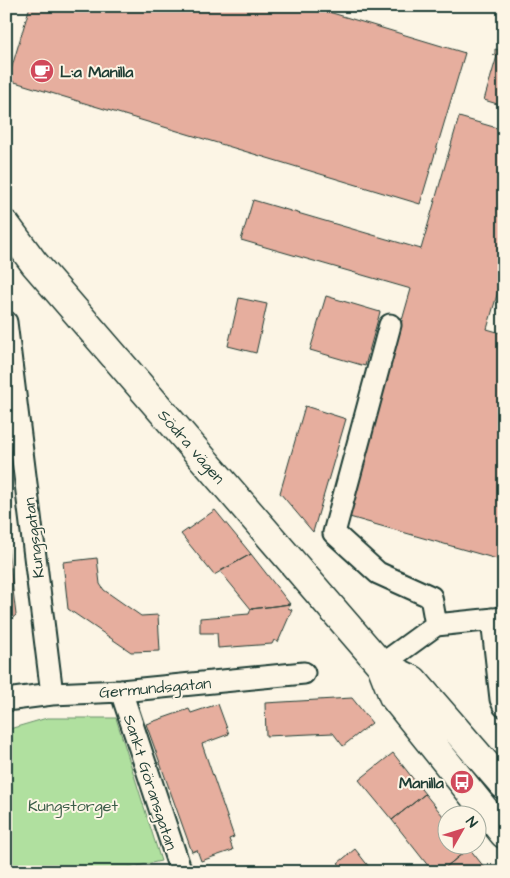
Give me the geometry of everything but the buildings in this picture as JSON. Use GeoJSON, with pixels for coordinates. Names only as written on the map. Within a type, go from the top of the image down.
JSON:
{"type":"FeatureCollection","features":[{"type":"Feature","properties":{"kind":"main road","name":"Södra vägen"},"geometry":{"type":"LineString","coordinates":[[6,225],[34,263],[381,665],[393,696],[504,834]]}},
{"type":"Feature","properties":{"kind":"main road","name":"Södra vägen"},"geometry":{"type":"LineString","coordinates":[[381,665],[413,680],[504,785]]}},
{"type":"Feature","properties":{"kind":"street","name":"Kungsgatan"},"geometry":{"type":"LineString","coordinates":[[7,322],[52,694]]}},
{"type":"Feature","properties":{"kind":"street"},"geometry":{"type":"LineString","coordinates":[[390,325],[334,533],[378,573],[431,597],[436,625]]}},
{"type":"Feature","properties":{"kind":"street"},"geometry":{"type":"LineString","coordinates":[[381,665],[436,625],[498,618],[501,699],[504,706]]}},
{"type":"Feature","properties":{"kind":"street","name":"Germundsgatan"},"geometry":{"type":"LineString","coordinates":[[6,700],[52,694],[122,691],[304,674]]}},
{"type":"Feature","properties":{"kind":"street","name":"Sankt Göransgatan"},"geometry":{"type":"LineString","coordinates":[[122,691],[181,872]]}},
{"type":"Feature","properties":{"kind":"green space","name":"Kungstorget"},"geometry":{"type":"Polygon","coordinates":[[[47,718],[116,718],[161,861],[109,872],[6,872],[6,730],[47,718]]]}},
{"type":"Feature","properties":{"kind":"place","name":"L:a Manilla"},"geometry":{"type":"Point","coordinates":[42,71]}},
{"type":"Feature","properties":{"kind":"place","name":"Manilla"},"geometry":{"type":"Point","coordinates":[462,782]}}]}
